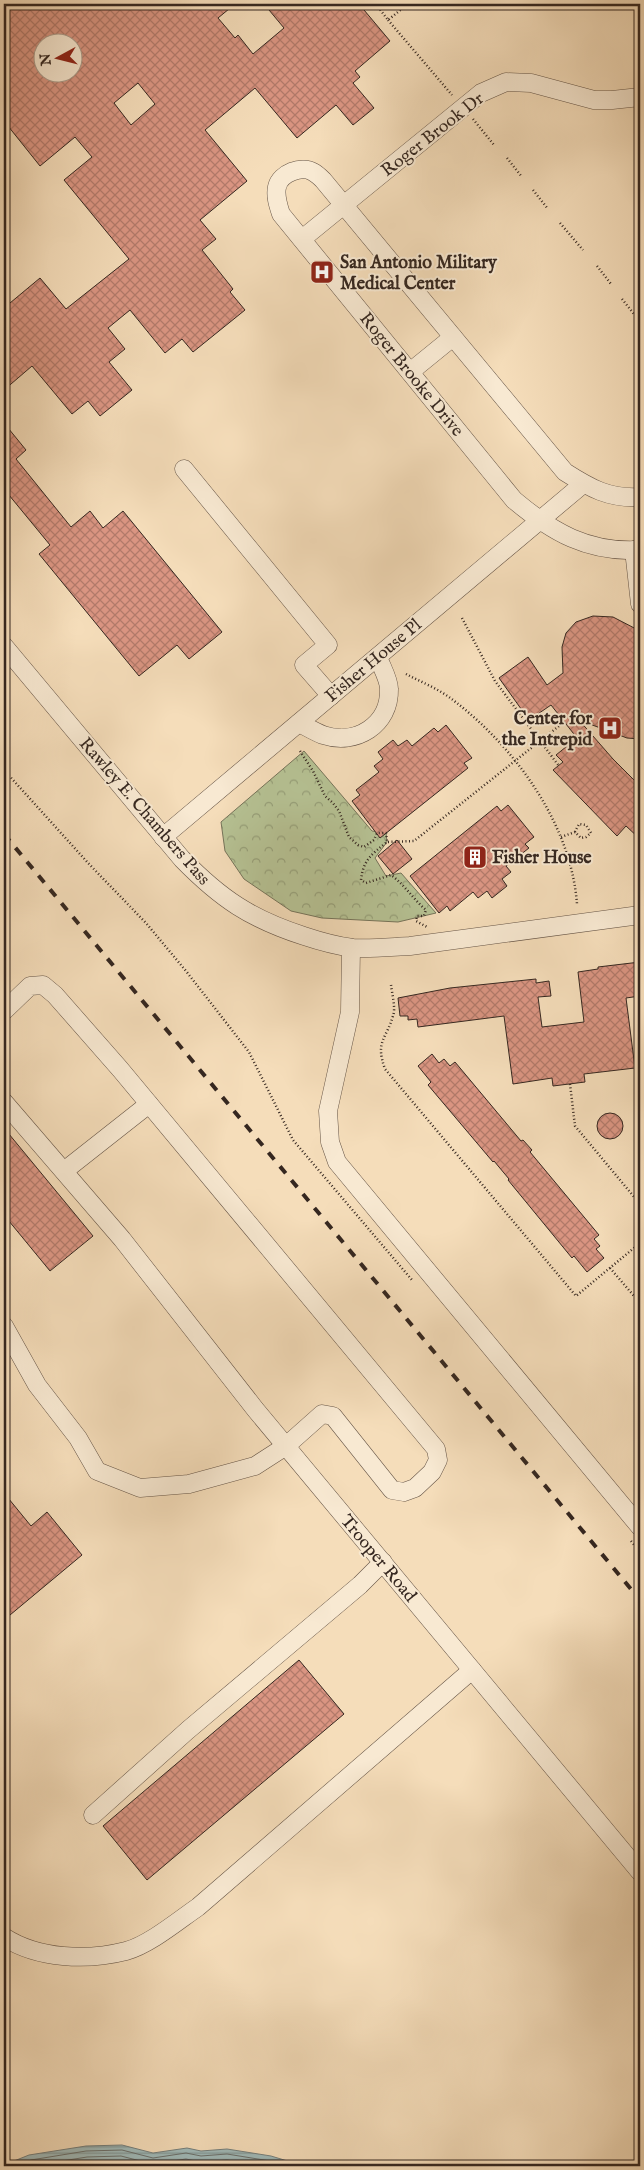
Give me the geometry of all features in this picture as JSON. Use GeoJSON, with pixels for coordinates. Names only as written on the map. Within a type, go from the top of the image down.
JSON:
{"type":"FeatureCollection","features":[{"type":"Feature","properties":{"kind":"street","name":"Roger Brook Dr"},"geometry":{"type":"LineString","coordinates":[[302,239],[481,92],[506,82],[531,83],[594,100],[640,97]]}},
{"type":"Feature","properties":{"kind":"street","name":"Roger Brooke Drive"},"geometry":{"type":"LineString","coordinates":[[637,550],[603,548],[586,544],[554,531],[514,500],[281,214],[276,199],[277,186],[282,178],[301,169],[313,171],[344,205],[565,472],[592,489],[613,496],[640,497]]}},
{"type":"Feature","properties":{"kind":"street"},"geometry":{"type":"LineString","coordinates":[[410,372],[453,337]]}},
{"type":"Feature","properties":{"kind":"street"},"geometry":{"type":"LineString","coordinates":[[184,469],[328,645],[304,665],[331,696]]}},
{"type":"Feature","properties":{"kind":"street","name":"Fisher House Pl"},"geometry":{"type":"LineString","coordinates":[[163,837],[584,484]]}},
{"type":"Feature","properties":{"kind":"street"},"geometry":{"type":"LineString","coordinates":[[637,550],[640,604]]}},
{"type":"Feature","properties":{"kind":"street","name":"Rawley E. Chambers Pass"},"geometry":{"type":"LineString","coordinates":[[4,646],[163,837],[204,881],[226,900],[252,916],[286,930],[351,948],[410,946],[640,915]]}},
{"type":"Feature","properties":{"kind":"street"},"geometry":{"type":"LineString","coordinates":[[299,722],[323,735],[346,739],[370,731],[386,712],[389,688],[378,657]]}},
{"type":"Feature","properties":{"kind":"street"},"geometry":{"type":"LineString","coordinates":[[351,948],[350,1012],[328,1111],[330,1142],[337,1162],[640,1527]]}},
{"type":"Feature","properties":{"kind":"street"},"geometry":{"type":"LineString","coordinates":[[4,1010],[30,986],[43,985],[55,995],[149,1104],[436,1449],[438,1460],[432,1472],[414,1488],[404,1492],[392,1490],[333,1416],[322,1414],[286,1446],[255,1466],[189,1484],[140,1488],[96,1471],[78,1438],[37,1385],[4,1326]]}},
{"type":"Feature","properties":{"kind":"street","name":"Trooper Road"},"geometry":{"type":"LineString","coordinates":[[4,1102],[122,1239],[286,1446],[640,1872]]}},
{"type":"Feature","properties":{"kind":"street"},"geometry":{"type":"LineString","coordinates":[[64,1171],[149,1104]]}},
{"type":"Feature","properties":{"kind":"street"},"geometry":{"type":"LineString","coordinates":[[93,1815],[188,1730],[360,1585],[383,1562]]}},
{"type":"Feature","properties":{"kind":"street"},"geometry":{"type":"LineString","coordinates":[[4,1937],[13,1943],[43,1954],[88,1956],[128,1951],[160,1934],[198,1906],[472,1670]]}},
{"type":"Feature","properties":{"kind":"path"},"geometry":{"type":"LineString","coordinates":[[376,4],[448,91]]}},
{"type":"Feature","properties":{"kind":"path"},"geometry":{"type":"LineString","coordinates":[[388,20],[408,4]]}},
{"type":"Feature","properties":{"kind":"path"},"geometry":{"type":"LineString","coordinates":[[470,116],[494,145]]}},
{"type":"Feature","properties":{"kind":"path"},"geometry":{"type":"LineString","coordinates":[[507,158],[522,177]]}},
{"type":"Feature","properties":{"kind":"path"},"geometry":{"type":"LineString","coordinates":[[533,190],[548,209]]}},
{"type":"Feature","properties":{"kind":"path"},"geometry":{"type":"LineString","coordinates":[[560,223],[584,250]]}},
{"type":"Feature","properties":{"kind":"path"},"geometry":{"type":"LineString","coordinates":[[596,266],[610,284]]}},
{"type":"Feature","properties":{"kind":"path"},"geometry":{"type":"LineString","coordinates":[[622,298],[634,314]]}},
{"type":"Feature","properties":{"kind":"path"},"geometry":{"type":"LineString","coordinates":[[462,618],[495,681],[558,766]]}},
{"type":"Feature","properties":{"kind":"path"},"geometry":{"type":"LineString","coordinates":[[406,674],[451,698],[492,734],[516,761],[553,818],[561,837],[576,888],[577,904]]}},
{"type":"Feature","properties":{"kind":"path"},"geometry":{"type":"LineString","coordinates":[[427,927],[416,921],[417,916],[424,916],[426,910],[410,896],[402,883],[391,875],[366,884],[361,880],[362,868],[371,855],[387,842],[414,841],[564,722]]}},
{"type":"Feature","properties":{"kind":"path"},"geometry":{"type":"LineString","coordinates":[[300,751],[313,771],[325,796],[334,802],[349,837],[358,845],[364,847],[374,840],[377,833],[386,833],[387,842]]}},
{"type":"Feature","properties":{"kind":"path"},"geometry":{"type":"LineString","coordinates":[[561,837],[575,832],[579,824],[586,825],[591,834],[581,838],[575,832]]}},
{"type":"Feature","properties":{"kind":"path"},"geometry":{"type":"LineString","coordinates":[[391,985],[394,1015],[382,1040],[380,1054],[386,1069],[576,1296],[640,1243]]}},
{"type":"Feature","properties":{"kind":"path"},"geometry":{"type":"LineString","coordinates":[[570,1084],[575,1126],[640,1204]]}},
{"type":"Feature","properties":{"kind":"path"},"geometry":{"type":"LineString","coordinates":[[610,1268],[640,1303]]}},
{"type":"Feature","properties":{"kind":"green space"},"geometry":{"type":"Polygon","coordinates":[[[304,751],[372,831],[386,833],[387,842],[375,858],[386,876],[401,873],[436,913],[398,922],[322,918],[291,911],[244,879],[225,851],[221,822],[304,751]]]}},
{"type":"Feature","properties":{"kind":"water"},"geometry":{"type":"Polygon","coordinates":[[[122,2145],[153,2153],[187,2148],[201,2151],[227,2149],[271,2156],[304,2166],[4,2166],[29,2155],[86,2146],[122,2145]]]}},
{"type":"Feature","properties":{"kind":"building"},"geometry":{"type":"Polygon","coordinates":[[[4,4],[235,4],[218,18],[235,38],[238,35],[253,54],[284,28],[264,4],[359,4],[390,41],[355,71],[360,77],[353,83],[374,108],[353,125],[336,105],[297,138],[255,88],[205,130],[247,181],[200,220],[216,239],[202,250],[233,289],[230,292],[245,310],[193,352],[182,339],[165,353],[130,310],[108,328],[125,349],[109,362],[132,390],[100,416],[88,401],[72,414],[32,366],[4,390],[4,308],[40,278],[66,309],[129,259],[64,180],[92,157],[75,137],[40,166],[4,121],[4,4]],[[138,83],[114,103],[131,125],[155,104],[138,83]]]}},
{"type":"Feature","properties":{"kind":"building"},"geometry":{"type":"Polygon","coordinates":[[[4,423],[26,450],[16,459],[71,527],[90,511],[103,528],[123,511],[222,632],[189,659],[177,645],[139,676],[39,554],[50,545],[4,489],[4,423]]]}},
{"type":"Feature","properties":{"kind":"building","name":"Center for the Intrepid"},"geometry":{"type":"Polygon","coordinates":[[[593,616],[613,617],[640,631],[640,739],[627,738],[579,720],[613,759],[640,786],[640,839],[626,826],[617,836],[553,770],[563,762],[556,755],[577,738],[551,705],[529,720],[499,678],[528,657],[547,685],[563,673],[562,647],[566,633],[576,622],[593,616]]]}},
{"type":"Feature","properties":{"kind":"building"},"geometry":{"type":"Polygon","coordinates":[[[446,725],[472,758],[464,763],[468,768],[380,838],[352,801],[360,795],[356,790],[379,772],[374,766],[383,759],[378,752],[393,740],[398,746],[407,740],[412,746],[434,728],[438,732],[446,725]]]}},
{"type":"Feature","properties":{"kind":"building","name":"Fisher House"},"geometry":{"type":"Polygon","coordinates":[[[508,805],[534,837],[525,844],[529,848],[506,866],[511,872],[502,879],[507,886],[492,898],[487,891],[478,898],[473,892],[450,911],[447,906],[439,913],[410,876],[497,806],[501,811],[508,805]]]}},
{"type":"Feature","properties":{"kind":"building"},"geometry":{"type":"Polygon","coordinates":[[[397,840],[412,859],[393,874],[378,856],[397,840]]]}},
{"type":"Feature","properties":{"kind":"building"},"geometry":{"type":"Polygon","coordinates":[[[640,962],[640,996],[626,998],[635,1068],[584,1074],[585,1082],[553,1086],[552,1078],[513,1084],[504,1016],[418,1027],[417,1019],[408,1020],[408,1016],[400,1016],[398,998],[450,988],[536,979],[536,983],[549,981],[551,996],[538,997],[542,1027],[584,1022],[578,972],[598,969],[598,967],[640,962]]]}},
{"type":"Feature","properties":{"kind":"building"},"geometry":{"type":"Polygon","coordinates":[[[432,1054],[439,1063],[444,1059],[450,1066],[455,1062],[521,1141],[523,1140],[532,1150],[530,1152],[599,1235],[594,1239],[600,1246],[596,1249],[604,1258],[587,1272],[574,1256],[572,1258],[509,1179],[428,1085],[431,1082],[418,1066],[432,1054]]]}},
{"type":"Feature","properties":{"kind":"building"},"geometry":{"type":"Polygon","coordinates":[[[610,1113],[619,1117],[623,1126],[619,1135],[610,1139],[601,1135],[597,1126],[601,1117],[610,1113]]]}},
{"type":"Feature","properties":{"kind":"building"},"geometry":{"type":"Polygon","coordinates":[[[4,1128],[93,1236],[50,1271],[4,1215],[4,1128]]]}},
{"type":"Feature","properties":{"kind":"building"},"geometry":{"type":"Polygon","coordinates":[[[4,1493],[31,1526],[47,1512],[82,1555],[4,1620],[4,1493]]]}},
{"type":"Feature","properties":{"kind":"building"},"geometry":{"type":"Polygon","coordinates":[[[299,1660],[344,1714],[147,1880],[103,1826],[299,1660]]]}},
{"type":"Feature","properties":{"kind":"railway"},"geometry":{"type":"LineString","coordinates":[[4,834],[640,1600]]}},
{"type":"Feature","properties":{"kind":"place","name":"San Antonio Military Medical Center"},"geometry":{"type":"Point","coordinates":[322,272]}},
{"type":"Feature","properties":{"kind":"place","name":"Center for the Intrepid"},"geometry":{"type":"Point","coordinates":[610,728]}},
{"type":"Feature","properties":{"kind":"place","name":"Fisher House"},"geometry":{"type":"Point","coordinates":[475,857]}}]}
